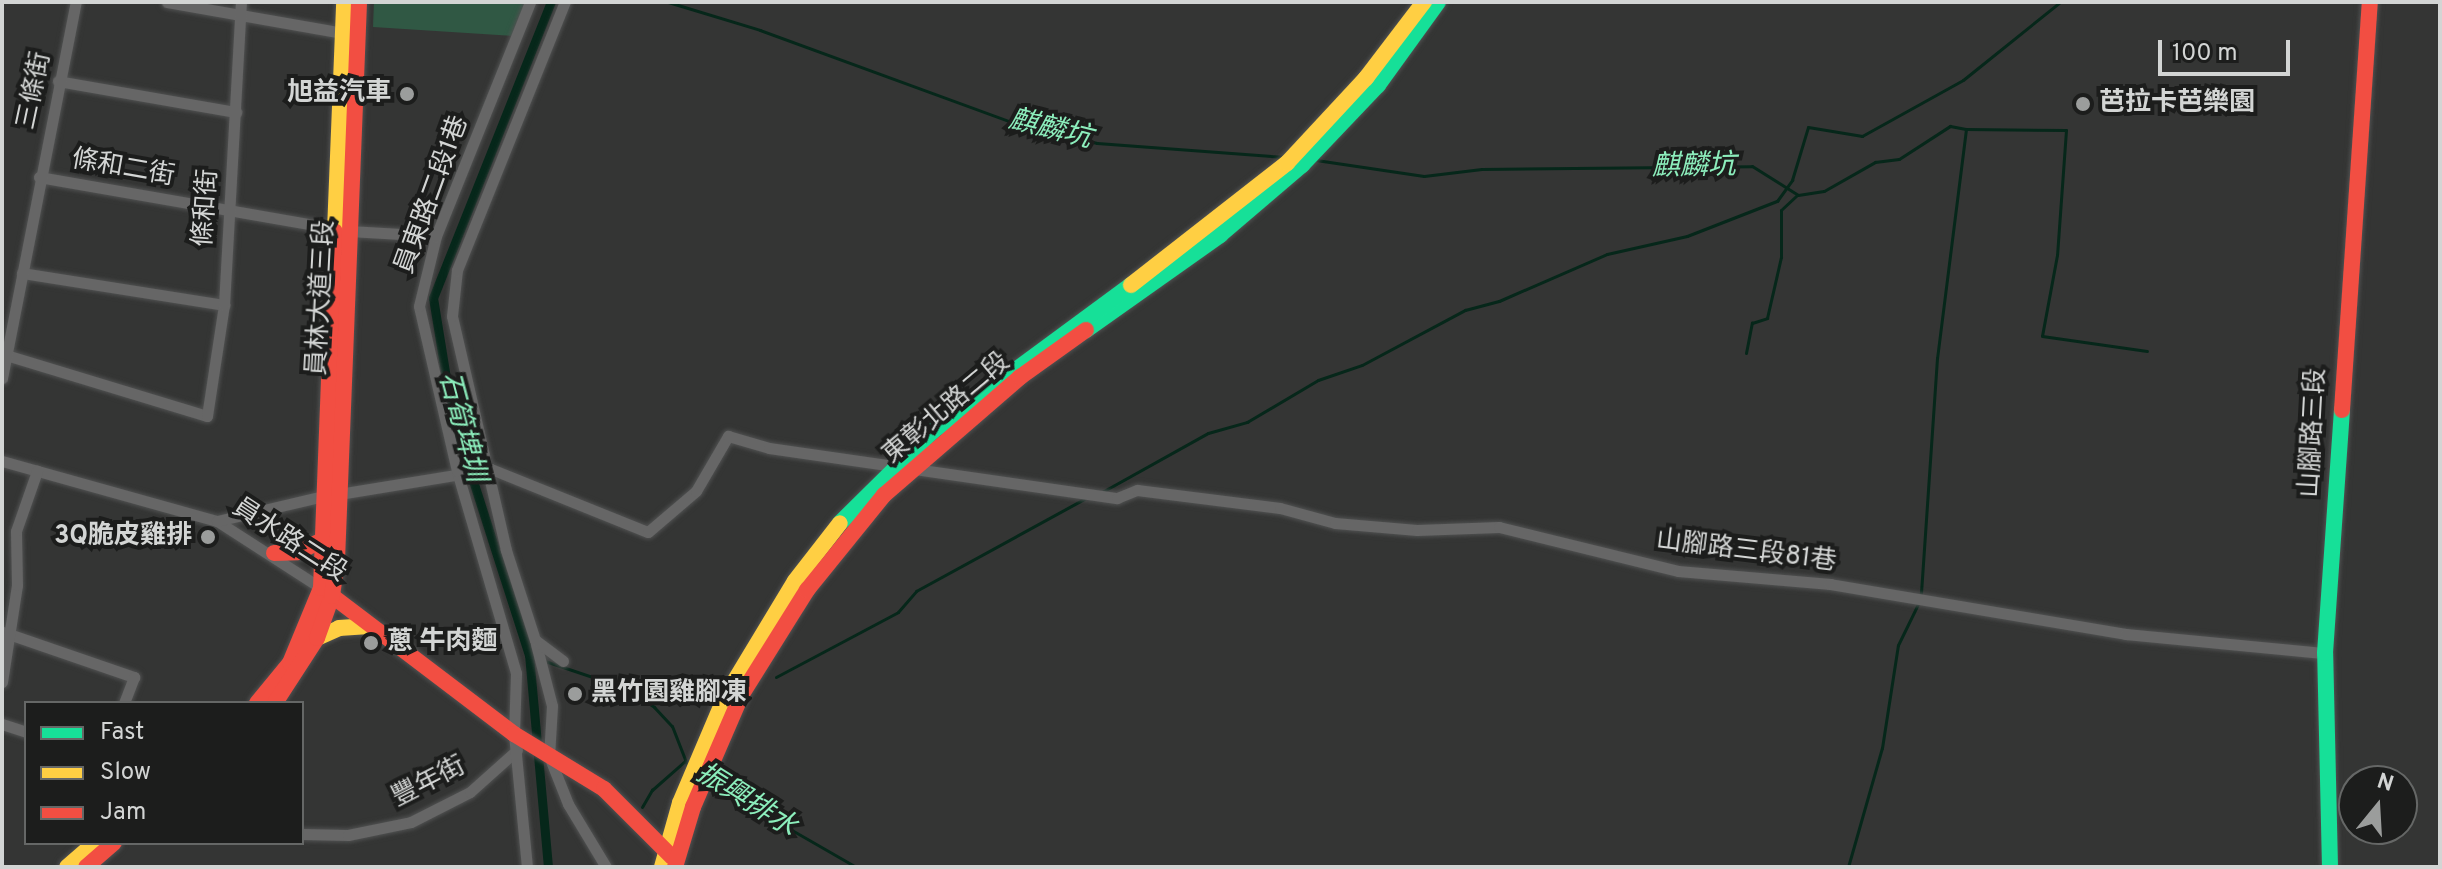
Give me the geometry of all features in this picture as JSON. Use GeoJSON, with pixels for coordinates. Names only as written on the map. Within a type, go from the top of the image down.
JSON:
{"type":"FeatureCollection","features":[{"type":"Feature","properties":{"kind":"street","name":"三條街"},"geometry":{"type":"LineString","coordinates":[[2,378],[39,177],[76,2]]}},
{"type":"Feature","properties":{"kind":"street"},"geometry":{"type":"LineString","coordinates":[[167,2],[241,8],[343,33]]}},
{"type":"Feature","properties":{"kind":"street","name":"員林大道三段"},"geometry":{"type":"LineString","coordinates":[[327,592],[342,229],[344,2]]}},
{"type":"Feature","properties":{"kind":"street","name":"員林大道三段"},"geometry":{"type":"LineString","coordinates":[[342,229],[359,2]]}},
{"type":"Feature","properties":{"kind":"street","name":"員東路二段1巷"},"geometry":{"type":"LineString","coordinates":[[527,867],[516,742],[516,673],[457,471],[419,306],[436,236],[530,2]]}},
{"type":"Feature","properties":{"kind":"street"},"geometry":{"type":"LineString","coordinates":[[565,2],[467,244],[452,293],[455,343],[491,469],[506,550],[552,706],[549,756],[568,804],[606,867]]}},
{"type":"Feature","properties":{"kind":"street","name":"東彰北路二段"},"geometry":{"type":"LineString","coordinates":[[1299,160],[1424,2]]}},
{"type":"Feature","properties":{"kind":"street","name":"東彰北路二段"},"geometry":{"type":"LineString","coordinates":[[672,863],[702,766],[766,651],[900,468],[1013,367],[1212,226],[1299,160],[1378,85],[1438,2]]}},
{"type":"Feature","properties":{"kind":"street","name":"山腳路三段"},"geometry":{"type":"LineString","coordinates":[[2330,867],[2325,653],[2370,2]]}},
{"type":"Feature","properties":{"kind":"street","name":"條和街"},"geometry":{"type":"LineString","coordinates":[[6,355],[207,416],[224,305],[241,8]]}},
{"type":"Feature","properties":{"kind":"street"},"geometry":{"type":"LineString","coordinates":[[58,81],[236,112]]}},
{"type":"Feature","properties":{"kind":"street","name":"條和二街"},"geometry":{"type":"LineString","coordinates":[[39,177],[342,229],[436,236]]}},
{"type":"Feature","properties":{"kind":"street"},"geometry":{"type":"LineString","coordinates":[[22,273],[224,305]]}},
{"type":"Feature","properties":{"kind":"street","name":"山腳路三段81巷"},"geometry":{"type":"LineString","coordinates":[[491,469],[641,533],[660,527],[696,491],[728,436],[769,448],[1117,498],[1137,490],[1280,508],[1335,523],[1417,530],[1499,527],[1678,571],[1830,584],[2126,634],[2325,653]]}},
{"type":"Feature","properties":{"kind":"street","name":"員水路二段"},"geometry":{"type":"LineString","coordinates":[[2,461],[217,521],[274,553],[516,742],[549,756],[604,789],[672,863]]}},
{"type":"Feature","properties":{"kind":"street"},"geometry":{"type":"LineString","coordinates":[[217,521],[457,471],[491,469]]}},
{"type":"Feature","properties":{"kind":"street"},"geometry":{"type":"LineString","coordinates":[[2,682],[5,633],[17,585],[16,531],[37,471]]}},
{"type":"Feature","properties":{"kind":"street","name":"員林大道三段"},"geometry":{"type":"LineString","coordinates":[[327,592],[323,540],[332,495]]}},
{"type":"Feature","properties":{"kind":"street"},"geometry":{"type":"LineString","coordinates":[[274,553],[298,552],[323,540]]}},
{"type":"Feature","properties":{"kind":"street"},"geometry":{"type":"LineString","coordinates":[[276,701],[317,638],[327,592]]}},
{"type":"Feature","properties":{"kind":"street"},"geometry":{"type":"LineString","coordinates":[[259,701],[290,663],[327,592]]}},
{"type":"Feature","properties":{"kind":"street"},"geometry":{"type":"LineString","coordinates":[[317,638],[339,628],[369,626]]}},
{"type":"Feature","properties":{"kind":"street"},"geometry":{"type":"LineString","coordinates":[[5,633],[134,677],[125,701]]}},
{"type":"Feature","properties":{"kind":"street"},"geometry":{"type":"LineString","coordinates":[[535,640],[563,661]]}},
{"type":"Feature","properties":{"kind":"street"},"geometry":{"type":"LineString","coordinates":[[2,724],[24,731]]}},
{"type":"Feature","properties":{"kind":"street","name":"豐年街"},"geometry":{"type":"LineString","coordinates":[[304,834],[348,835],[411,822],[470,792],[516,742]]}},
{"type":"Feature","properties":{"kind":"street"},"geometry":{"type":"LineString","coordinates":[[67,867],[93,845]]}},
{"type":"Feature","properties":{"kind":"street"},"geometry":{"type":"LineString","coordinates":[[86,867],[112,845]]}},
{"type":"Feature","properties":{"kind":"green space"},"geometry":{"type":"Polygon","coordinates":[[[374,2],[526,2],[513,36],[373,27],[374,2]]]}},
{"type":"Feature","properties":{"kind":"waterway","name":"石筍埤圳"},"geometry":{"type":"LineString","coordinates":[[548,867],[529,655],[452,415],[433,298],[551,2]]}},
{"type":"Feature","properties":{"kind":"waterway","name":"麒麟坑"},"geometry":{"type":"LineString","coordinates":[[668,2],[760,30],[1020,125],[1097,143],[1284,157]]}},
{"type":"Feature","properties":{"kind":"waterway"},"geometry":{"type":"LineString","coordinates":[[1102,492],[1208,433],[1247,422],[1318,380],[1362,365],[1465,310],[1499,301],[1607,254],[1687,236],[1777,201],[1792,180],[1808,127],[1862,136],[1963,80],[2060,2]]}},
{"type":"Feature","properties":{"kind":"waterway","name":"麒麟坑"},"geometry":{"type":"LineString","coordinates":[[1316,160],[1424,176],[1482,169],[1752,166],[1798,195],[1824,191],[1875,162],[1899,159],[1950,126],[1966,129],[1937,358],[1921,594]]}},
{"type":"Feature","properties":{"kind":"waterway"},"geometry":{"type":"LineString","coordinates":[[1966,129],[2066,130],[2057,255],[2042,336],[2147,351]]}},
{"type":"Feature","properties":{"kind":"waterway"},"geometry":{"type":"LineString","coordinates":[[1746,353],[1752,323],[1767,318],[1781,257],[1781,210],[1797,195]]}},
{"type":"Feature","properties":{"kind":"waterway"},"geometry":{"type":"LineString","coordinates":[[776,677],[898,612],[916,591],[1088,497]]}},
{"type":"Feature","properties":{"kind":"waterway","name":"麒麟坑"},"geometry":{"type":"LineString","coordinates":[[1848,867],[1882,748],[1898,645],[1919,602]]}},
{"type":"Feature","properties":{"kind":"waterway","name":"振興排水"},"geometry":{"type":"LineString","coordinates":[[542,660],[625,688],[654,707],[672,726],[688,767]]}},
{"type":"Feature","properties":{"kind":"waterway"},"geometry":{"type":"LineString","coordinates":[[642,807],[652,790],[685,761]]}},
{"type":"Feature","properties":{"kind":"waterway","name":"振興排水"},"geometry":{"type":"LineString","coordinates":[[710,783],[856,867]]}},
{"type":"Feature","properties":{"kind":"traffic: fast"},"geometry":{"type":"LineString","coordinates":[[1086,330],[1220,235],[1302,165],[1378,85],[1438,2]]}},
{"type":"Feature","properties":{"kind":"traffic: fast"},"geometry":{"type":"LineString","coordinates":[[840,523],[933,431],[1131,285]]}},
{"type":"Feature","properties":{"kind":"traffic: fast"},"geometry":{"type":"LineString","coordinates":[[2330,867],[2325,653],[2342,410]]}},
{"type":"Feature","properties":{"kind":"traffic: slow"},"geometry":{"type":"LineString","coordinates":[[335,231],[344,2]]}},
{"type":"Feature","properties":{"kind":"traffic: slow"},"geometry":{"type":"LineString","coordinates":[[1131,285],[1287,163],[1366,78],[1424,2]]}},
{"type":"Feature","properties":{"kind":"traffic: slow"},"geometry":{"type":"LineString","coordinates":[[662,867],[680,803],[725,697],[795,581],[840,523]]}},
{"type":"Feature","properties":{"kind":"traffic: slow"},"geometry":{"type":"LineString","coordinates":[[317,638],[339,628],[369,626]]}},
{"type":"Feature","properties":{"kind":"traffic: slow"},"geometry":{"type":"LineString","coordinates":[[67,867],[93,845]]}},
{"type":"Feature","properties":{"kind":"traffic: jam"},"geometry":{"type":"LineString","coordinates":[[276,701],[317,638],[332,596],[337,560],[359,2]]}},
{"type":"Feature","properties":{"kind":"traffic: jam"},"geometry":{"type":"LineString","coordinates":[[2342,410],[2370,2]]}},
{"type":"Feature","properties":{"kind":"traffic: jam"},"geometry":{"type":"LineString","coordinates":[[259,701],[290,663],[321,588],[335,231]]}},
{"type":"Feature","properties":{"kind":"traffic: jam"},"geometry":{"type":"LineString","coordinates":[[675,867],[693,807],[742,694],[807,590],[884,495],[1020,377],[1086,330]]}},
{"type":"Feature","properties":{"kind":"traffic: jam"},"geometry":{"type":"LineString","coordinates":[[274,553],[298,552],[323,540]]}},
{"type":"Feature","properties":{"kind":"traffic: jam"},"geometry":{"type":"LineString","coordinates":[[327,592],[514,734],[604,789],[672,857]]}},
{"type":"Feature","properties":{"kind":"traffic: jam"},"geometry":{"type":"LineString","coordinates":[[86,867],[112,845]]}},
{"type":"Feature","properties":{"kind":"place","name":"旭益汽車"},"geometry":{"type":"Point","coordinates":[407,94]}},
{"type":"Feature","properties":{"kind":"place","name":"芭拉卡芭樂園"},"geometry":{"type":"Point","coordinates":[2083,104]}},
{"type":"Feature","properties":{"kind":"place","name":"3Q脆皮雞排"},"geometry":{"type":"Point","coordinates":[208,537]}},
{"type":"Feature","properties":{"kind":"place","name":"蔥 牛肉麵"},"geometry":{"type":"Point","coordinates":[371,643]}},
{"type":"Feature","properties":{"kind":"place","name":"黑竹園雞腳凍"},"geometry":{"type":"Point","coordinates":[575,694]}}]}
